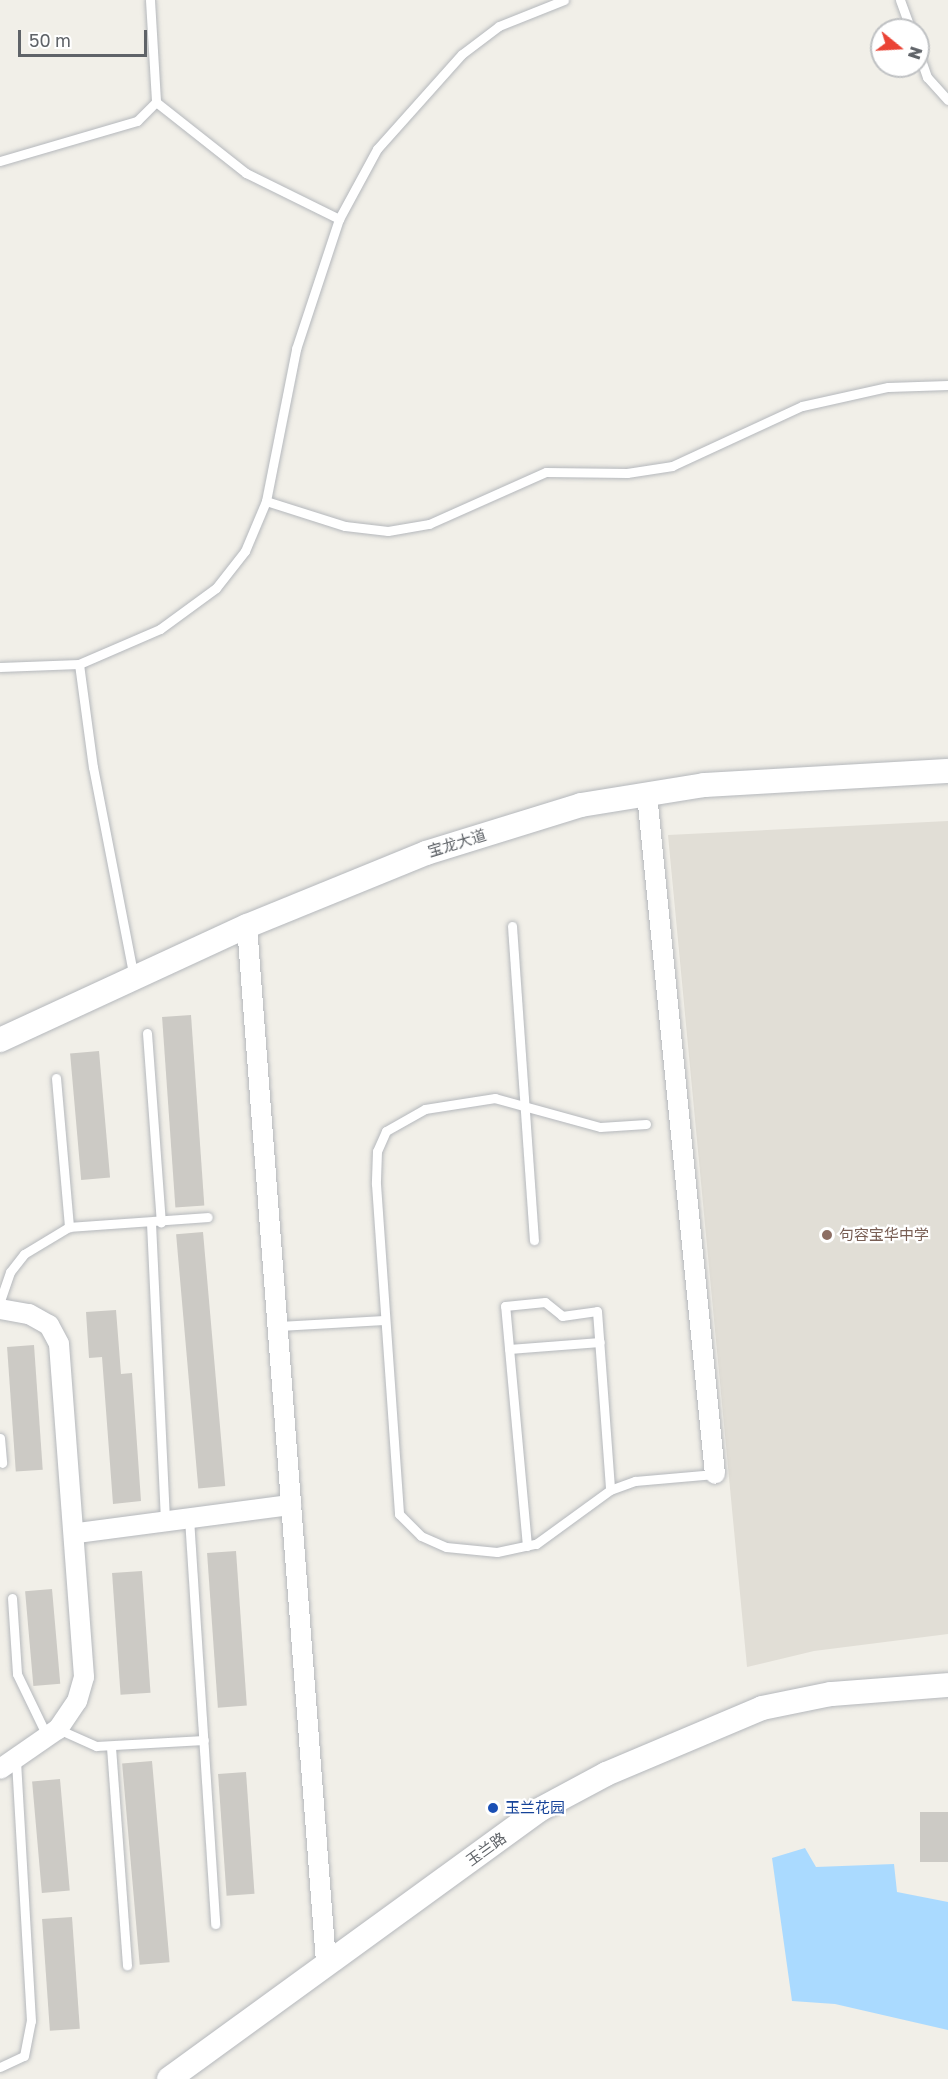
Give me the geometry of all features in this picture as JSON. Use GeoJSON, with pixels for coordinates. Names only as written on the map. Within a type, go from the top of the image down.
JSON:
{"type":"FeatureCollection","features":[{"type":"Feature","properties":{"kind":"street","name":"宝龙大道"},"geometry":{"type":"LineString","coordinates":[[0,1040],[247,926],[426,853],[581,805],[647,794],[948,771]]}},
{"type":"Feature","properties":{"kind":"street"},"geometry":{"type":"LineString","coordinates":[[647,794],[715,1474]]}},
{"type":"Feature","properties":{"kind":"street"},"geometry":{"type":"LineString","coordinates":[[247,926],[326,1963]]}},
{"type":"Feature","properties":{"kind":"street"},"geometry":{"type":"LineString","coordinates":[[0,1308],[29,1314],[49,1325],[59,1344],[77,1533],[84,1677],[77,1701],[52,1733],[0,1769]]}},
{"type":"Feature","properties":{"kind":"street"},"geometry":{"type":"LineString","coordinates":[[77,1533],[291,1505]]}},
{"type":"Feature","properties":{"kind":"street","name":"玉兰路"},"geometry":{"type":"LineString","coordinates":[[169,2079],[539,1810],[681,1738],[762,1708],[831,1694],[948,1685]]}},
{"type":"Feature","properties":{"kind":"lane"},"geometry":{"type":"LineString","coordinates":[[150,0],[156,102],[246,173],[339,219]]}},
{"type":"Feature","properties":{"kind":"lane"},"geometry":{"type":"LineString","coordinates":[[0,667],[79,664],[159,629],[216,588],[245,550],[266,501],[296,349],[339,219],[377,149],[462,54],[499,26],[564,0]]}},
{"type":"Feature","properties":{"kind":"lane"},"geometry":{"type":"LineString","coordinates":[[900,0],[907,18]]}},
{"type":"Feature","properties":{"kind":"lane"},"geometry":{"type":"LineString","coordinates":[[927,78],[948,100]]}},
{"type":"Feature","properties":{"kind":"lane"},"geometry":{"type":"LineString","coordinates":[[0,161],[137,121],[156,102]]}},
{"type":"Feature","properties":{"kind":"lane"},"geometry":{"type":"LineString","coordinates":[[266,501],[345,526],[388,531],[419,526],[546,472],[627,473],[672,466],[802,405],[888,387],[948,385]]}},
{"type":"Feature","properties":{"kind":"lane"},"geometry":{"type":"LineString","coordinates":[[79,664],[134,978]]}},
{"type":"Feature","properties":{"kind":"lane"},"geometry":{"type":"LineString","coordinates":[[512,926],[534,1240]]}},
{"type":"Feature","properties":{"kind":"lane"},"geometry":{"type":"LineString","coordinates":[[147,1033],[161,1222]]}},
{"type":"Feature","properties":{"kind":"lane"},"geometry":{"type":"LineString","coordinates":[[56,1078],[69,1227]]}},
{"type":"Feature","properties":{"kind":"lane"},"geometry":{"type":"LineString","coordinates":[[646,1124],[600,1127],[524,1103],[495,1098],[452,1101],[425,1109],[386,1131],[376,1151],[376,1184],[399,1514],[421,1536],[472,1553],[527,1546],[554,1533],[610,1490],[635,1481],[715,1474]]}},
{"type":"Feature","properties":{"kind":"lane"},"geometry":{"type":"LineString","coordinates":[[0,1301],[10,1272],[24,1254],[69,1227],[151,1223],[208,1217]]}},
{"type":"Feature","properties":{"kind":"lane"},"geometry":{"type":"LineString","coordinates":[[151,1223],[165,1521]]}},
{"type":"Feature","properties":{"kind":"lane"},"geometry":{"type":"LineString","coordinates":[[527,1546],[505,1306],[545,1302],[562,1316],[597,1311],[610,1490]]}},
{"type":"Feature","properties":{"kind":"lane"},"geometry":{"type":"LineString","coordinates":[[279,1326],[384,1320]]}},
{"type":"Feature","properties":{"kind":"lane"},"geometry":{"type":"LineString","coordinates":[[509,1349],[600,1342]]}},
{"type":"Feature","properties":{"kind":"lane"},"geometry":{"type":"LineString","coordinates":[[0,1438],[2,1464]]}},
{"type":"Feature","properties":{"kind":"lane"},"geometry":{"type":"LineString","coordinates":[[189,1518],[215,1924]]}},
{"type":"Feature","properties":{"kind":"lane"},"geometry":{"type":"LineString","coordinates":[[12,1598],[17,1674],[52,1733],[82,1743],[111,1747],[204,1740]]}},
{"type":"Feature","properties":{"kind":"lane"},"geometry":{"type":"LineString","coordinates":[[111,1747],[127,1965]]}},
{"type":"Feature","properties":{"kind":"lane"},"geometry":{"type":"LineString","coordinates":[[0,2067],[24,2056],[31,2021],[16,1757]]}},
{"type":"Feature","properties":{"kind":"shaded area","name":"句容宝华中学"},"geometry":{"type":"Polygon","coordinates":[[[948,821],[948,1634],[814,1651],[747,1667],[668,835],[948,821]]]}},
{"type":"Feature","properties":{"kind":"water"},"geometry":{"type":"Polygon","coordinates":[[[805,1848],[816,1867],[894,1864],[897,1892],[948,1902],[948,2030],[835,2004],[792,2001],[772,1858],[805,1848]]]}},
{"type":"Feature","properties":{"kind":"building"},"geometry":{"type":"Polygon","coordinates":[[[191,1015],[204,1206],[175,1208],[162,1017],[191,1015]]]}},
{"type":"Feature","properties":{"kind":"building"},"geometry":{"type":"Polygon","coordinates":[[[99,1051],[110,1178],[81,1180],[70,1054],[99,1051]]]}},
{"type":"Feature","properties":{"kind":"building"},"geometry":{"type":"Polygon","coordinates":[[[203,1232],[225,1486],[198,1488],[176,1234],[203,1232]]]}},
{"type":"Feature","properties":{"kind":"building"},"geometry":{"type":"Polygon","coordinates":[[[116,1310],[121,1374],[132,1373],[141,1501],[113,1504],[102,1357],[89,1358],[86,1312],[116,1310]]]}},
{"type":"Feature","properties":{"kind":"building"},"geometry":{"type":"Polygon","coordinates":[[[34,1345],[43,1470],[16,1472],[7,1347],[34,1345]]]}},
{"type":"Feature","properties":{"kind":"building"},"geometry":{"type":"Polygon","coordinates":[[[236,1551],[247,1706],[218,1708],[207,1553],[236,1551]]]}},
{"type":"Feature","properties":{"kind":"building"},"geometry":{"type":"Polygon","coordinates":[[[142,1571],[151,1693],[121,1695],[112,1573],[142,1571]]]}},
{"type":"Feature","properties":{"kind":"building"},"geometry":{"type":"Polygon","coordinates":[[[52,1589],[60,1684],[33,1686],[25,1591],[52,1589]]]}},
{"type":"Feature","properties":{"kind":"building"},"geometry":{"type":"Polygon","coordinates":[[[152,1761],[170,1962],[140,1965],[122,1764],[152,1761]]]}},
{"type":"Feature","properties":{"kind":"building"},"geometry":{"type":"Polygon","coordinates":[[[246,1772],[255,1894],[227,1896],[218,1774],[246,1772]]]}},
{"type":"Feature","properties":{"kind":"building"},"geometry":{"type":"Polygon","coordinates":[[[60,1779],[70,1891],[42,1893],[32,1781],[60,1779]]]}},
{"type":"Feature","properties":{"kind":"building"},"geometry":{"type":"Polygon","coordinates":[[[920,1812],[948,1812],[948,1862],[920,1862],[920,1812]]]}},
{"type":"Feature","properties":{"kind":"building"},"geometry":{"type":"Polygon","coordinates":[[[72,1917],[80,2029],[50,2031],[42,1919],[72,1917]]]}},
{"type":"Feature","properties":{"kind":"place","name":"句容宝华中学"},"geometry":{"type":"Point","coordinates":[827,1235]}},
{"type":"Feature","properties":{"kind":"place","name":"玉兰花园"},"geometry":{"type":"Point","coordinates":[493,1808]}}]}
